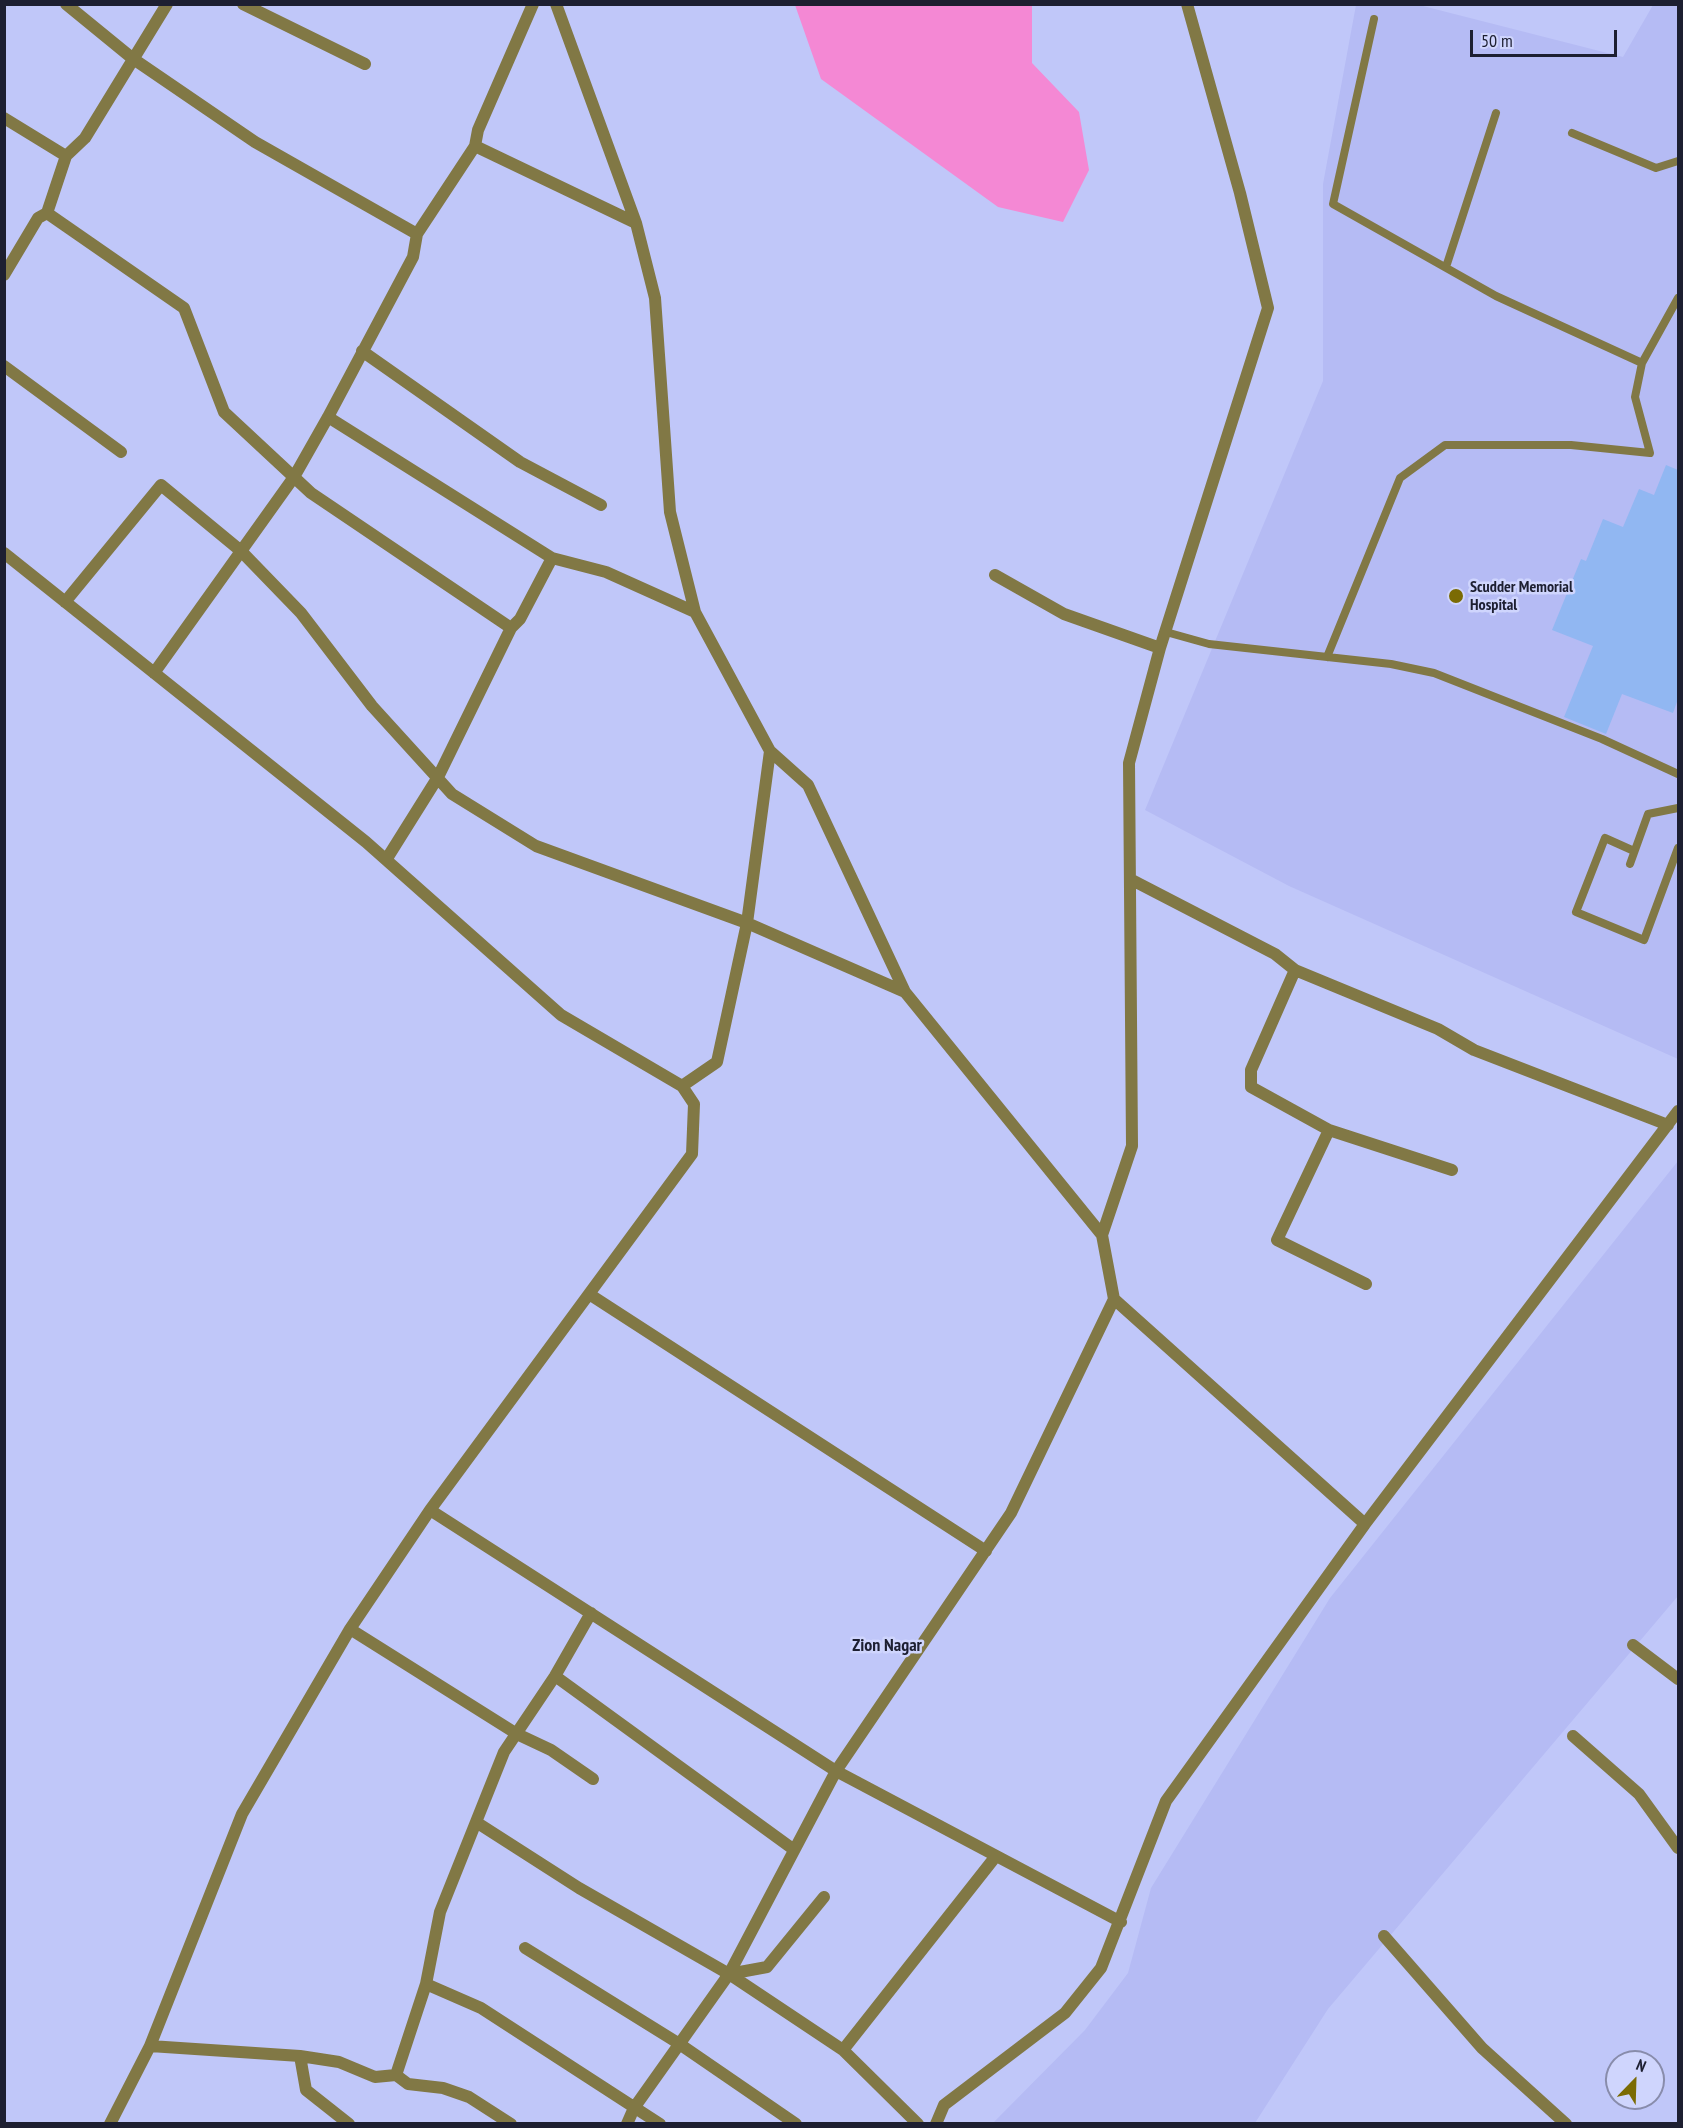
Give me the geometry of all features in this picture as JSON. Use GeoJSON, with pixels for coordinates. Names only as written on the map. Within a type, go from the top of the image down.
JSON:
{"type":"FeatureCollection","features":[{"type":"Feature","properties":{"kind":"street"},"geometry":{"type":"LineString","coordinates":[[66,4],[132,58],[255,142],[417,234]]}},
{"type":"Feature","properties":{"kind":"street"},"geometry":{"type":"LineString","coordinates":[[4,275],[38,218],[47,213],[66,156],[85,138],[167,4]]}},
{"type":"Feature","properties":{"kind":"street"},"geometry":{"type":"LineString","coordinates":[[243,4],[365,64]]}},
{"type":"Feature","properties":{"kind":"street"},"geometry":{"type":"LineString","coordinates":[[154,673],[294,477],[328,417],[413,257],[417,234],[475,146],[478,130],[533,4]]}},
{"type":"Feature","properties":{"kind":"street"},"geometry":{"type":"LineString","coordinates":[[556,4],[636,223],[655,298],[670,512],[695,612],[770,751],[808,785],[905,992],[1102,1235],[1114,1299],[1011,1514],[836,1770],[729,1974],[678,2043],[634,2108],[627,2124]]}},
{"type":"Feature","properties":{"kind":"street"},"geometry":{"type":"LineString","coordinates":[[1102,1235],[1132,1146],[1129,763],[1160,648],[1268,308],[1240,193],[1187,4]]}},
{"type":"Feature","properties":{"kind":"street"},"geometry":{"type":"LineString","coordinates":[[4,118],[66,156]]}},
{"type":"Feature","properties":{"kind":"street"},"geometry":{"type":"LineString","coordinates":[[475,146],[636,223]]}},
{"type":"Feature","properties":{"kind":"street"},"geometry":{"type":"LineString","coordinates":[[47,213],[184,308],[224,412],[311,493],[511,628]]}},
{"type":"Feature","properties":{"kind":"street"},"geometry":{"type":"LineString","coordinates":[[362,351],[520,462],[601,505]]}},
{"type":"Feature","properties":{"kind":"street"},"geometry":{"type":"LineString","coordinates":[[4,366],[121,452]]}},
{"type":"Feature","properties":{"kind":"street"},"geometry":{"type":"LineString","coordinates":[[328,417],[552,558],[606,572],[695,612]]}},
{"type":"Feature","properties":{"kind":"street"},"geometry":{"type":"LineString","coordinates":[[65,602],[161,485],[242,551],[301,613],[372,706],[452,794],[536,846],[747,923],[905,992]]}},
{"type":"Feature","properties":{"kind":"street"},"geometry":{"type":"LineString","coordinates":[[4,553],[386,860],[561,1015],[682,1086],[694,1104],[692,1154],[430,1510],[350,1629],[242,1814],[150,2046],[110,2124]]}},
{"type":"Feature","properties":{"kind":"street"},"geometry":{"type":"LineString","coordinates":[[386,860],[438,777],[511,628],[520,620],[552,558]]}},
{"type":"Feature","properties":{"kind":"street"},"geometry":{"type":"LineString","coordinates":[[995,575],[1064,614],[1160,648]]}},
{"type":"Feature","properties":{"kind":"street"},"geometry":{"type":"LineString","coordinates":[[682,1086],[717,1062],[747,923],[770,751]]}},
{"type":"Feature","properties":{"kind":"street"},"geometry":{"type":"LineString","coordinates":[[1130,879],[1275,954],[1294,970],[1438,1029],[1474,1050],[1668,1125]]}},
{"type":"Feature","properties":{"kind":"street"},"geometry":{"type":"LineString","coordinates":[[1294,970],[1251,1070],[1251,1087],[1329,1130],[1452,1170]]}},
{"type":"Feature","properties":{"kind":"street"},"geometry":{"type":"LineString","coordinates":[[936,2124],[944,2106],[1065,2013],[1101,1968],[1121,1922],[1166,1801],[1365,1524],[1678,1111]]}},
{"type":"Feature","properties":{"kind":"street"},"geometry":{"type":"LineString","coordinates":[[1329,1130],[1277,1240],[1366,1284]]}},
{"type":"Feature","properties":{"kind":"street"},"geometry":{"type":"LineString","coordinates":[[589,1294],[986,1551]]}},
{"type":"Feature","properties":{"kind":"street"},"geometry":{"type":"LineString","coordinates":[[1114,1299],[1365,1524]]}},
{"type":"Feature","properties":{"kind":"street"},"geometry":{"type":"LineString","coordinates":[[430,1510],[836,1770],[1121,1922]]}},
{"type":"Feature","properties":{"kind":"street"},"geometry":{"type":"LineString","coordinates":[[396,2075],[426,1984],[440,1912],[504,1752],[555,1676],[591,1613]]}},
{"type":"Feature","properties":{"kind":"street"},"geometry":{"type":"LineString","coordinates":[[350,1629],[517,1734],[551,1750],[593,1779]]}},
{"type":"Feature","properties":{"kind":"street"},"geometry":{"type":"LineString","coordinates":[[1633,1645],[1678,1679]]}},
{"type":"Feature","properties":{"kind":"street"},"geometry":{"type":"LineString","coordinates":[[555,1676],[793,1849]]}},
{"type":"Feature","properties":{"kind":"street"},"geometry":{"type":"LineString","coordinates":[[1573,1736],[1639,1794],[1678,1848]]}},
{"type":"Feature","properties":{"kind":"street"},"geometry":{"type":"LineString","coordinates":[[476,1822],[579,1888],[729,1974],[843,2050],[918,2124]]}},
{"type":"Feature","properties":{"kind":"street"},"geometry":{"type":"LineString","coordinates":[[843,2050],[996,1856]]}},
{"type":"Feature","properties":{"kind":"street"},"geometry":{"type":"LineString","coordinates":[[729,1974],[767,1967],[825,1897]]}},
{"type":"Feature","properties":{"kind":"street"},"geometry":{"type":"LineString","coordinates":[[1384,1936],[1482,2048],[1566,2124]]}},
{"type":"Feature","properties":{"kind":"street"},"geometry":{"type":"LineString","coordinates":[[525,1948],[678,2043],[796,2124]]}},
{"type":"Feature","properties":{"kind":"street"},"geometry":{"type":"LineString","coordinates":[[426,1984],[481,2008],[660,2124]]}},
{"type":"Feature","properties":{"kind":"street"},"geometry":{"type":"LineString","coordinates":[[150,2046],[300,2056],[339,2062],[375,2077],[396,2075],[408,2084],[443,2088],[469,2097],[511,2124]]}},
{"type":"Feature","properties":{"kind":"street"},"geometry":{"type":"LineString","coordinates":[[300,2056],[306,2091],[349,2124]]}},
{"type":"Feature","properties":{"kind":"lane"},"geometry":{"type":"LineString","coordinates":[[1374,19],[1333,204],[1496,296],[1642,363]]}},
{"type":"Feature","properties":{"kind":"lane"},"geometry":{"type":"LineString","coordinates":[[1446,267],[1496,113]]}},
{"type":"Feature","properties":{"kind":"lane"},"geometry":{"type":"LineString","coordinates":[[1572,133],[1656,168],[1678,161]]}},
{"type":"Feature","properties":{"kind":"lane"},"geometry":{"type":"LineString","coordinates":[[1327,657],[1400,478],[1445,444],[1571,445],[1650,453],[1635,397],[1642,363],[1678,298]]}},
{"type":"Feature","properties":{"kind":"lane"},"geometry":{"type":"LineString","coordinates":[[1166,632],[1209,645],[1391,664],[1434,673],[1602,739],[1678,774]]}},
{"type":"Feature","properties":{"kind":"lane"},"geometry":{"type":"LineString","coordinates":[[1629,864],[1647,814],[1678,808]]}},
{"type":"Feature","properties":{"kind":"lane"},"geometry":{"type":"LineString","coordinates":[[1634,851],[1605,838],[1576,912],[1644,940],[1678,848]]}},
{"type":"Feature","properties":{"kind":"shaded area"},"geometry":{"type":"Polygon","coordinates":[[[795,5],[1032,5],[1032,63],[1079,112],[1089,170],[1063,222],[998,207],[821,79],[795,5]]]}},
{"type":"Feature","properties":{"kind":"shaded area","name":"Scudder Memorial Hospital"},"geometry":{"type":"Polygon","coordinates":[[[1356,5],[1419,5],[1623,57],[1653,5],[1678,5],[1678,1059],[1289,886],[1145,810],[1323,381],[1323,184],[1356,5]]]}},
{"type":"Feature","properties":{"kind":"shaded area"},"geometry":{"type":"Polygon","coordinates":[[[1678,1161],[1678,1596],[1328,2009],[1255,2123],[992,2124],[1085,2030],[1128,1973],[1151,1888],[1330,1598],[1678,1161]]]}},
{"type":"Feature","properties":{"kind":"building"},"geometry":{"type":"Polygon","coordinates":[[[1666,465],[1678,470],[1678,699],[1673,713],[1622,694],[1606,734],[1564,717],[1593,646],[1552,630],[1581,559],[1586,561],[1603,519],[1623,527],[1639,489],[1654,495],[1666,465]]]}},
{"type":"Feature","properties":{"kind":"place","name":"Scudder Memorial Hospital"},"geometry":{"type":"Point","coordinates":[1456,596]}},
{"type":"Feature","properties":{"kind":"district","name":"Zion Nagar"},"geometry":{"type":"Point","coordinates":[887,1646]}}]}
